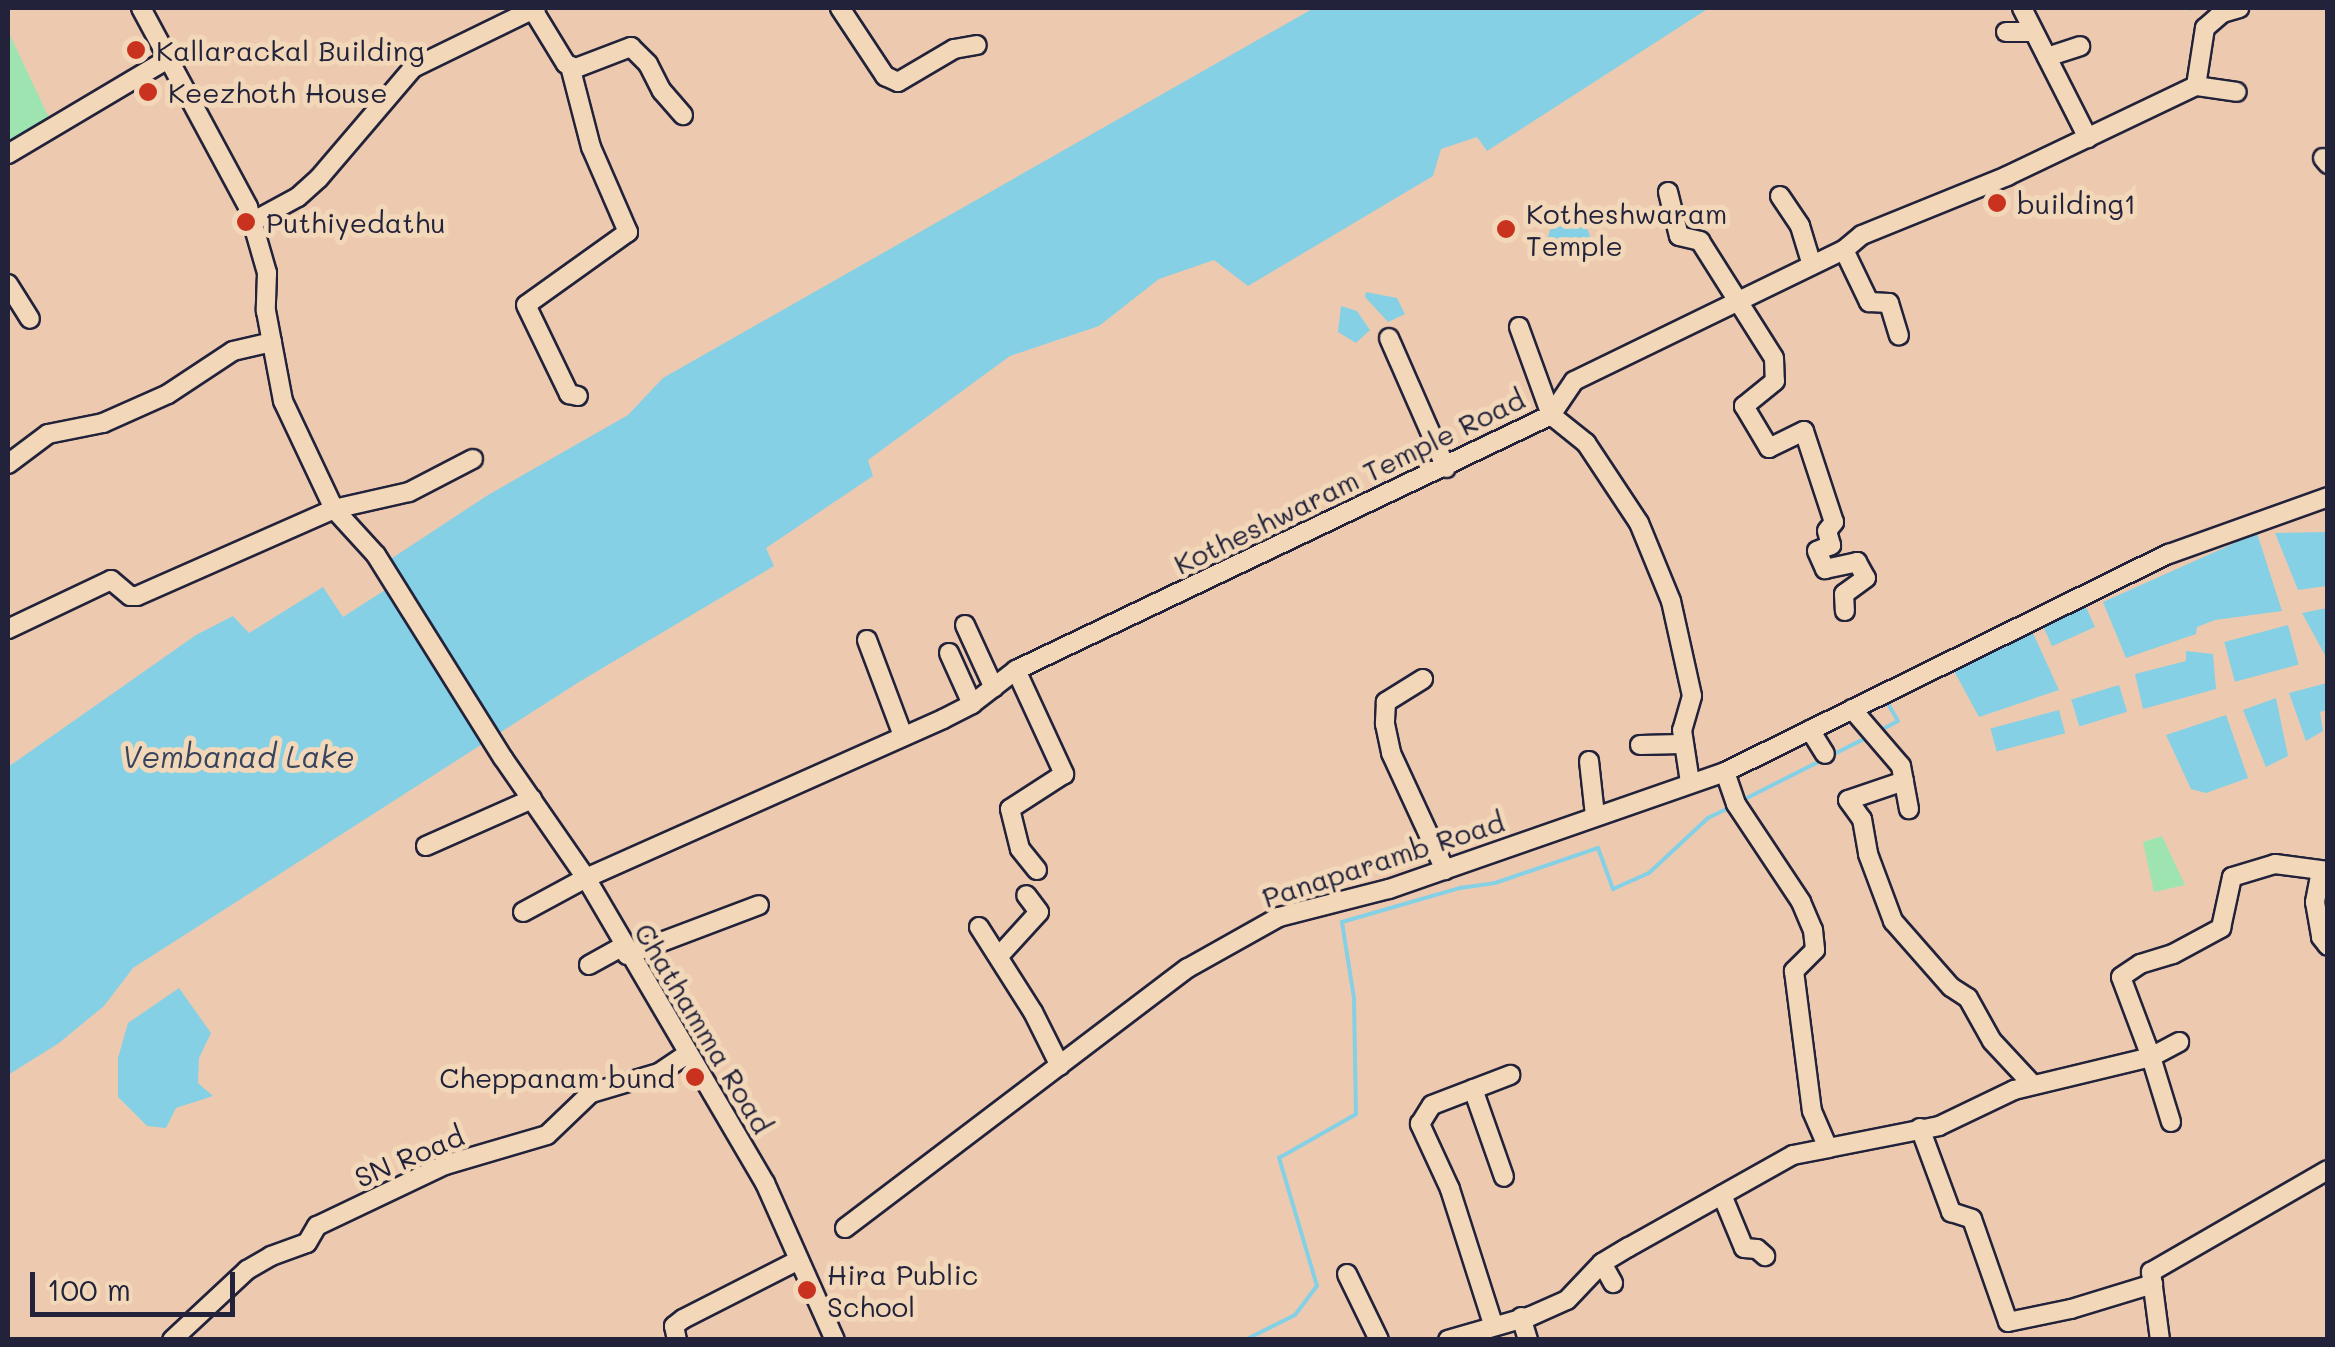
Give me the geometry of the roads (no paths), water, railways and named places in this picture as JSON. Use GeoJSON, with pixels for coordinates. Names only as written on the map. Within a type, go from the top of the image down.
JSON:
{"type":"FeatureCollection","features":[{"type":"Feature","properties":{"kind":"street","name":"Chathamma Road"},"geometry":{"type":"LineString","coordinates":[[141,8],[252,222],[267,273],[272,342],[283,401],[334,509],[376,555],[502,758],[586,878],[764,1183],[834,1340]]}},
{"type":"Feature","properties":{"kind":"street"},"geometry":{"type":"LineString","coordinates":[[840,8],[885,76],[898,82],[954,49],[977,45]]}},
{"type":"Feature","properties":{"kind":"street"},"geometry":{"type":"LineString","coordinates":[[2022,8],[2088,138]]}},
{"type":"Feature","properties":{"kind":"street"},"geometry":{"type":"LineString","coordinates":[[252,222],[298,198],[319,178],[413,68],[534,9],[570,66],[591,147],[628,232],[526,305],[568,394],[578,396]]}},
{"type":"Feature","properties":{"kind":"street"},"geometry":{"type":"LineString","coordinates":[[2227,9],[2206,28],[2196,86],[2236,92]]}},
{"type":"Feature","properties":{"kind":"street"},"geometry":{"type":"LineString","coordinates":[[2006,32],[2032,32]]}},
{"type":"Feature","properties":{"kind":"street"},"geometry":{"type":"LineString","coordinates":[[2047,57],[2080,46]]}},
{"type":"Feature","properties":{"kind":"street"},"geometry":{"type":"LineString","coordinates":[[570,66],[576,68],[631,48],[648,64],[662,91],[683,115]]}},
{"type":"Feature","properties":{"kind":"street"},"geometry":{"type":"LineString","coordinates":[[8,154],[166,60]]}},
{"type":"Feature","properties":{"kind":"street","name":"Kotheshwaram Temple Road"},"geometry":{"type":"LineString","coordinates":[[523,912],[586,878],[972,704],[1016,670],[1446,468],[1550,415],[1574,381],[1844,250],[1862,235],[2088,138],[2196,86]]}},
{"type":"Feature","properties":{"kind":"street"},"geometry":{"type":"LineString","coordinates":[[1668,192],[1679,236],[1700,241],[1778,370],[1776,381],[1744,406],[1768,448],[1804,431],[1834,522],[1827,531],[1830,545],[1817,550],[1820,560],[1824,569],[1857,562],[1866,578],[1844,594],[1845,611]]}},
{"type":"Feature","properties":{"kind":"street"},"geometry":{"type":"LineString","coordinates":[[1780,196],[1800,226],[1811,263]]}},
{"type":"Feature","properties":{"kind":"street"},"geometry":{"type":"LineString","coordinates":[[1844,250],[1869,302],[1889,303],[1900,335]]}},
{"type":"Feature","properties":{"kind":"street"},"geometry":{"type":"LineString","coordinates":[[8,284],[30,319]]}},
{"type":"Feature","properties":{"kind":"street"},"geometry":{"type":"LineString","coordinates":[[1519,327],[1550,415],[1586,443],[1639,523],[1652,554],[1670,602],[1692,696],[1682,744],[1690,782]]}},
{"type":"Feature","properties":{"kind":"street"},"geometry":{"type":"LineString","coordinates":[[1390,338],[1446,468]]}},
{"type":"Feature","properties":{"kind":"street"},"geometry":{"type":"LineString","coordinates":[[8,464],[48,434],[103,424],[168,394],[233,351],[272,342]]}},
{"type":"Feature","properties":{"kind":"street"},"geometry":{"type":"LineString","coordinates":[[8,629],[111,580],[130,596],[137,596],[334,509],[409,492],[473,459]]}},
{"type":"Feature","properties":{"kind":"street","name":"Panaparamb Road"},"geometry":{"type":"LineString","coordinates":[[845,1228],[1188,968],[1278,917],[1390,889],[1725,772],[2169,554],[2328,497]]}},
{"type":"Feature","properties":{"kind":"street"},"geometry":{"type":"LineString","coordinates":[[965,625],[994,688]]}},
{"type":"Feature","properties":{"kind":"street"},"geometry":{"type":"LineString","coordinates":[[867,640],[903,736]]}},
{"type":"Feature","properties":{"kind":"street"},"geometry":{"type":"LineString","coordinates":[[948,653],[972,704]]}},
{"type":"Feature","properties":{"kind":"street"},"geometry":{"type":"LineString","coordinates":[[1016,670],[1064,774],[1010,809],[1020,849],[1037,870]]}},
{"type":"Feature","properties":{"kind":"street"},"geometry":{"type":"LineString","coordinates":[[1423,679],[1386,702],[1385,724],[1391,753],[1445,870]]}},
{"type":"Feature","properties":{"kind":"street"},"geometry":{"type":"LineString","coordinates":[[1852,709],[1901,766],[1909,809]]}},
{"type":"Feature","properties":{"kind":"street"},"geometry":{"type":"LineString","coordinates":[[1810,730],[1825,754]]}},
{"type":"Feature","properties":{"kind":"street"},"geometry":{"type":"LineString","coordinates":[[1640,745],[1682,744]]}},
{"type":"Feature","properties":{"kind":"street"},"geometry":{"type":"LineString","coordinates":[[1589,761],[1595,815]]}},
{"type":"Feature","properties":{"kind":"street"},"geometry":{"type":"LineString","coordinates":[[1725,772],[1736,804],[1802,902],[1812,930],[1816,950],[1794,971],[1812,1111],[1828,1148]]}},
{"type":"Feature","properties":{"kind":"street"},"geometry":{"type":"LineString","coordinates":[[1904,781],[1848,800],[1862,820],[1868,854],[1893,921],[1951,987],[1968,998],[1992,1041],[2033,1084]]}},
{"type":"Feature","properties":{"kind":"street"},"geometry":{"type":"LineString","coordinates":[[426,846],[532,798]]}},
{"type":"Feature","properties":{"kind":"street"},"geometry":{"type":"LineString","coordinates":[[2121,978],[2140,964],[2173,954],[2221,928],[2232,877],[2276,864],[2324,871],[2315,902],[2322,937],[2328,946]]}},
{"type":"Feature","properties":{"kind":"street"},"geometry":{"type":"LineString","coordinates":[[1000,956],[1039,912],[1026,895]]}},
{"type":"Feature","properties":{"kind":"street"},"geometry":{"type":"LineString","coordinates":[[589,965],[759,905]]}},
{"type":"Feature","properties":{"kind":"street"},"geometry":{"type":"LineString","coordinates":[[980,927],[1060,1066]]}},
{"type":"Feature","properties":{"kind":"street"},"geometry":{"type":"LineString","coordinates":[[2110,958],[2151,1057],[2171,1122]]}},
{"type":"Feature","properties":{"kind":"street"},"geometry":{"type":"LineString","coordinates":[[1448,1340],[1568,1300],[1602,1263],[1793,1155],[1939,1126],[2033,1084],[2151,1057],[2179,1042]]}},
{"type":"Feature","properties":{"kind":"street","name":"SN Road"},"geometry":{"type":"LineString","coordinates":[[180,1335],[248,1270],[295,1256],[316,1226],[445,1166],[547,1135],[591,1092],[659,1073],[687,1054]]}},
{"type":"Feature","properties":{"kind":"street"},"geometry":{"type":"LineString","coordinates":[[1494,1324],[1450,1189],[1420,1124],[1432,1105],[1510,1075]]}},
{"type":"Feature","properties":{"kind":"street"},"geometry":{"type":"LineString","coordinates":[[1473,1089],[1504,1177]]}},
{"type":"Feature","properties":{"kind":"street"},"geometry":{"type":"LineString","coordinates":[[1920,1128],[1951,1212],[1972,1220],[2008,1322],[2071,1309],[2153,1284]]}},
{"type":"Feature","properties":{"kind":"street"},"geometry":{"type":"LineString","coordinates":[[2160,1340],[2152,1272],[2328,1170]]}},
{"type":"Feature","properties":{"kind":"street"},"geometry":{"type":"LineString","coordinates":[[1722,1195],[1744,1248],[1757,1249],[1766,1256]]}},
{"type":"Feature","properties":{"kind":"street"},"geometry":{"type":"LineString","coordinates":[[677,1340],[674,1326],[683,1319],[799,1260]]}},
{"type":"Feature","properties":{"kind":"street"},"geometry":{"type":"LineString","coordinates":[[1602,1263],[1614,1283]]}},
{"type":"Feature","properties":{"kind":"street"},"geometry":{"type":"LineString","coordinates":[[1346,1274],[1379,1340]]}},
{"type":"Feature","properties":{"kind":"street"},"geometry":{"type":"LineString","coordinates":[[1520,1317],[1528,1340]]}},
{"type":"Feature","properties":{"kind":"water","name":"Vembanad Lake"},"geometry":{"type":"Polygon","coordinates":[[[1314,8],[1709,8],[1487,151],[1477,137],[1441,149],[1433,176],[1248,286],[1214,260],[1159,279],[1099,326],[1010,356],[868,460],[873,476],[766,548],[774,566],[579,682],[133,968],[104,1006],[59,1043],[8,1075],[8,767],[196,635],[233,616],[249,633],[323,587],[343,617],[385,590],[374,570],[488,495],[628,415],[663,378],[1314,8]]]}},
{"type":"Feature","properties":{"kind":"water"},"geometry":{"type":"Polygon","coordinates":[[[1569,218],[1584,224],[1590,239],[1584,254],[1569,260],[1554,254],[1548,239],[1554,224],[1569,218]]]}},
{"type":"Feature","properties":{"kind":"water"},"geometry":{"type":"Polygon","coordinates":[[[1366,292],[1397,298],[1405,314],[1388,322],[1365,297],[1366,292]]]}},
{"type":"Feature","properties":{"kind":"water"},"geometry":{"type":"Polygon","coordinates":[[[1341,306],[1357,311],[1370,330],[1356,343],[1338,332],[1341,306]]]}},
{"type":"Feature","properties":{"kind":"water"},"geometry":{"type":"Polygon","coordinates":[[[2327,532],[2327,586],[2298,590],[2275,533],[2327,532]]]}},
{"type":"Feature","properties":{"kind":"water"},"geometry":{"type":"Polygon","coordinates":[[[2257,533],[2282,611],[2215,620],[2197,627],[2196,634],[2126,658],[2103,602],[2257,533]]]}},
{"type":"Feature","properties":{"kind":"water"},"geometry":{"type":"Polygon","coordinates":[[[2086,607],[2095,627],[2052,646],[2043,626],[2086,607]]]}},
{"type":"Feature","properties":{"kind":"water"},"geometry":{"type":"Polygon","coordinates":[[[2327,608],[2328,656],[2326,657],[2302,613],[2327,608]]]}},
{"type":"Feature","properties":{"kind":"water"},"geometry":{"type":"Polygon","coordinates":[[[2288,625],[2299,665],[2235,682],[2224,642],[2288,625]]]}},
{"type":"Feature","properties":{"kind":"water"},"geometry":{"type":"Polygon","coordinates":[[[2032,631],[2059,690],[1979,717],[1954,671],[2032,631]]]}},
{"type":"Feature","properties":{"kind":"water"},"geometry":{"type":"Polygon","coordinates":[[[2186,651],[2213,654],[2216,689],[2143,709],[2135,674],[2186,661],[2186,651]]]}},
{"type":"Feature","properties":{"kind":"water"},"geometry":{"type":"Polygon","coordinates":[[[2327,683],[2327,710],[2320,712],[2323,731],[2306,741],[2289,693],[2327,683]]]}},
{"type":"Feature","properties":{"kind":"water"},"geometry":{"type":"Polygon","coordinates":[[[2119,685],[2127,712],[2079,726],[2071,700],[2119,685]]]}},
{"type":"Feature","properties":{"kind":"water"},"geometry":{"type":"Polygon","coordinates":[[[2276,698],[2288,756],[2266,767],[2243,710],[2276,698]]]}},
{"type":"Feature","properties":{"kind":"water"},"geometry":{"type":"Polygon","coordinates":[[[2059,710],[2065,733],[1997,752],[1990,728],[2059,710]]]}},
{"type":"Feature","properties":{"kind":"water"},"geometry":{"type":"Polygon","coordinates":[[[2226,715],[2248,778],[2206,793],[2191,789],[2166,735],[2226,715]]]}},
{"type":"Feature","properties":{"kind":"water"},"geometry":{"type":"Polygon","coordinates":[[[179,988],[211,1033],[199,1058],[198,1083],[213,1096],[176,1108],[166,1128],[147,1126],[118,1097],[118,1058],[128,1023],[179,988]]]}},
{"type":"Feature","properties":{"kind":"waterway"},"geometry":{"type":"LineString","coordinates":[[2150,573],[2182,558]]}},
{"type":"Feature","properties":{"kind":"waterway"},"geometry":{"type":"LineString","coordinates":[[1879,731],[1898,721],[1886,700]]}},
{"type":"Feature","properties":{"kind":"waterway"},"geometry":{"type":"LineString","coordinates":[[1830,756],[1866,738]]}},
{"type":"Feature","properties":{"kind":"waterway"},"geometry":{"type":"LineString","coordinates":[[1741,801],[1822,760]]}},
{"type":"Feature","properties":{"kind":"waterway"},"geometry":{"type":"LineString","coordinates":[[1245,1340],[1295,1315],[1317,1286],[1279,1158],[1356,1114],[1354,998],[1342,922],[1460,888],[1495,883],[1598,848],[1613,889],[1649,873],[1708,818],[1733,806]]}},
{"type":"Feature","properties":{"kind":"place","name":"Kallarackal Building"},"geometry":{"type":"Point","coordinates":[136,50]}},
{"type":"Feature","properties":{"kind":"place","name":"Keezhoth House"},"geometry":{"type":"Point","coordinates":[148,92]}},
{"type":"Feature","properties":{"kind":"place","name":"building1"},"geometry":{"type":"Point","coordinates":[1997,203]}},
{"type":"Feature","properties":{"kind":"place","name":"Puthiyedathu"},"geometry":{"type":"Point","coordinates":[246,222]}},
{"type":"Feature","properties":{"kind":"place","name":"Kotheshwaram Temple"},"geometry":{"type":"Point","coordinates":[1506,229]}},
{"type":"Feature","properties":{"kind":"place","name":"Cheppanam bund"},"geometry":{"type":"Point","coordinates":[695,1077]}},
{"type":"Feature","properties":{"kind":"place","name":"Hira Public School"},"geometry":{"type":"Point","coordinates":[807,1290]}}]}
